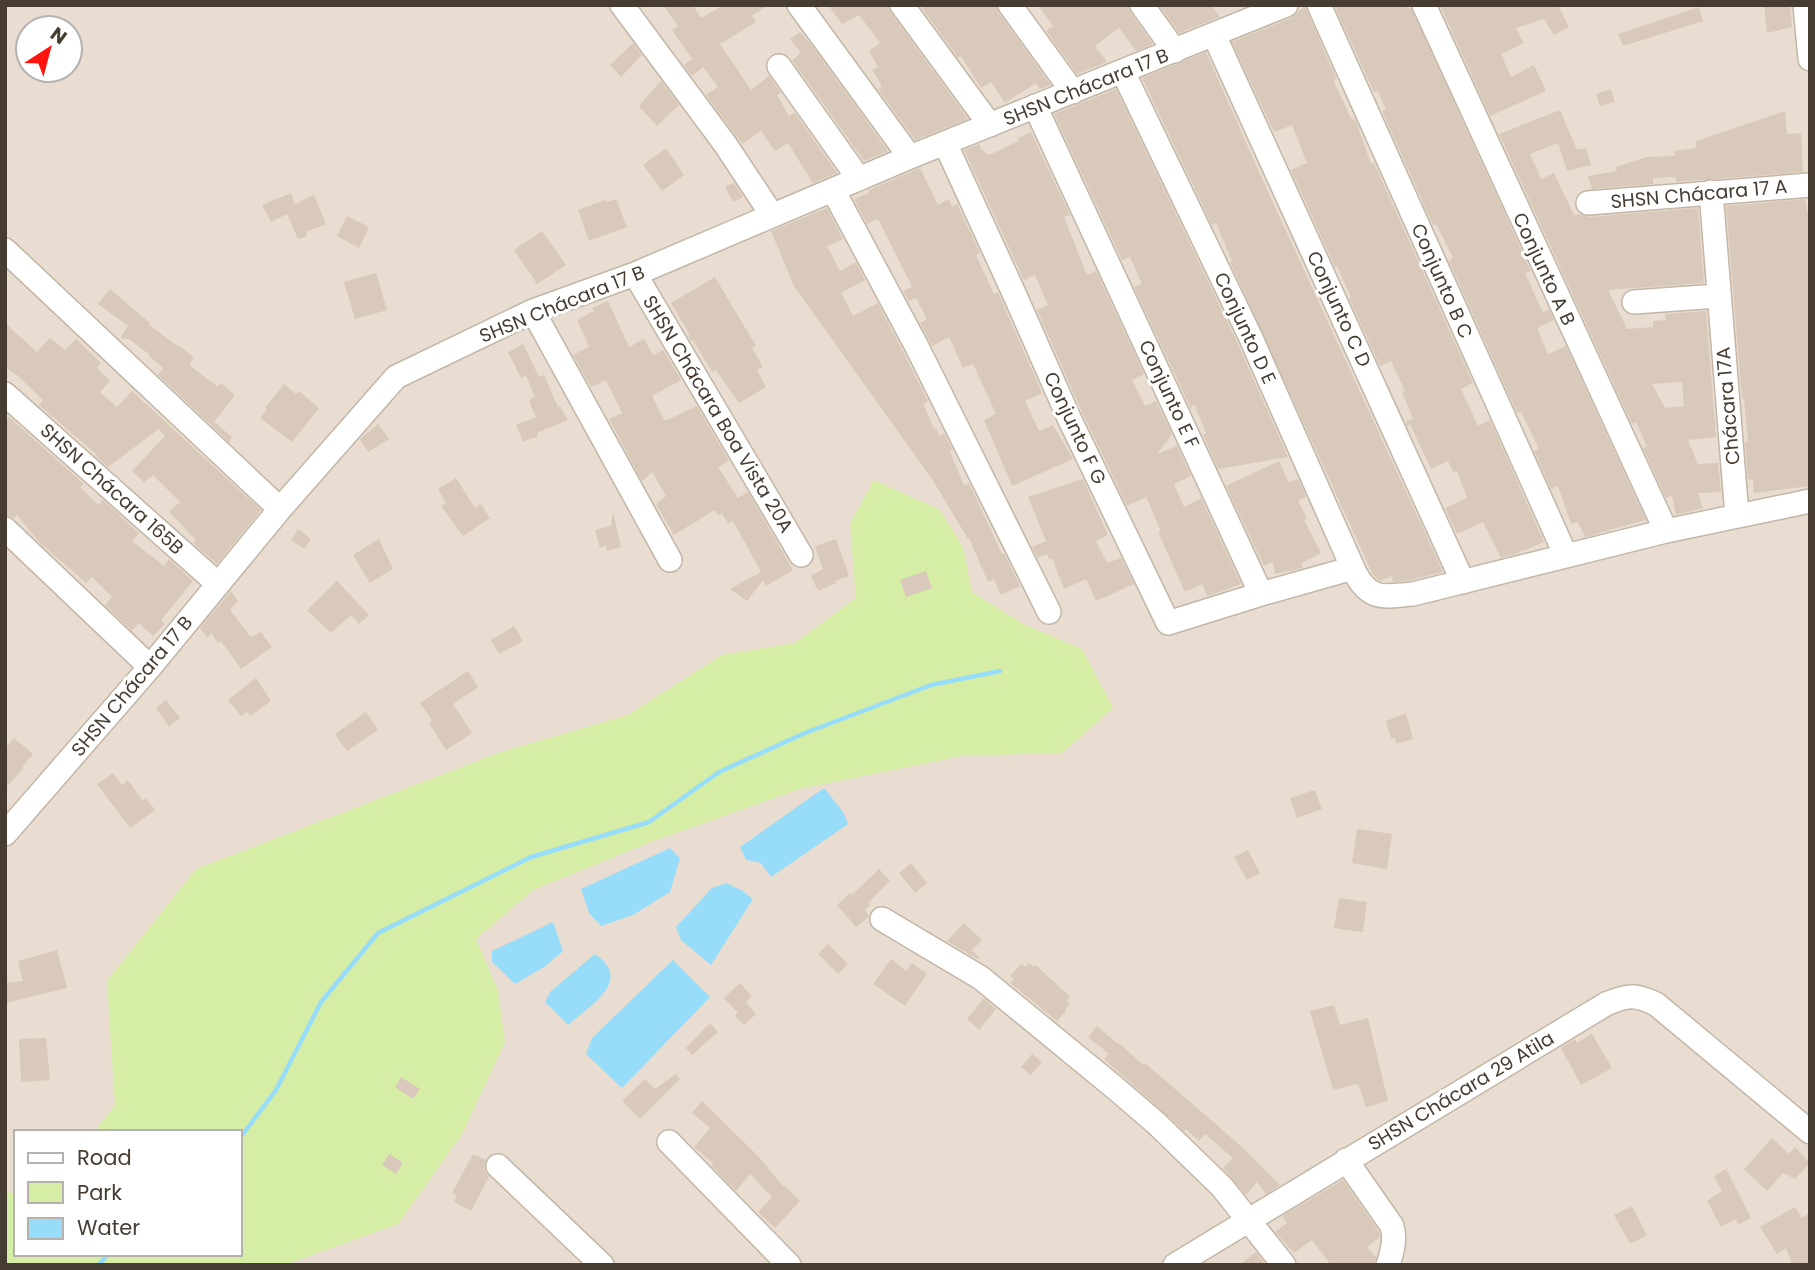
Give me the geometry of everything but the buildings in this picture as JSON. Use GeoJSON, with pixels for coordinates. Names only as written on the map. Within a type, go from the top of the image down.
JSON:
{"type":"FeatureCollection","features":[{"type":"Feature","properties":{"kind":"street"},"geometry":{"type":"LineString","coordinates":[[622,5],[725,144],[772,215]]}},
{"type":"Feature","properties":{"kind":"street"},"geometry":{"type":"LineString","coordinates":[[799,5],[910,157]]}},
{"type":"Feature","properties":{"kind":"street"},"geometry":{"type":"LineString","coordinates":[[902,5],[990,125]]}},
{"type":"Feature","properties":{"kind":"street"},"geometry":{"type":"LineString","coordinates":[[1010,5],[1073,92]]}},
{"type":"Feature","properties":{"kind":"street"},"geometry":{"type":"LineString","coordinates":[[1142,5],[1175,51]]}},
{"type":"Feature","properties":{"kind":"street","name":"SHSN Chácara 17 B"},"geometry":{"type":"LineString","coordinates":[[5,834],[150,667],[280,509],[396,377],[533,311],[635,274],[910,157],[1286,5]]}},
{"type":"Feature","properties":{"kind":"street","name":"Conjunto B C"},"geometry":{"type":"LineString","coordinates":[[1319,5],[1566,556]]}},
{"type":"Feature","properties":{"kind":"street","name":"Conjunto A B"},"geometry":{"type":"LineString","coordinates":[[1424,5],[1666,531]]}},
{"type":"Feature","properties":{"kind":"street"},"geometry":{"type":"LineString","coordinates":[[1805,5],[1810,60]]}},
{"type":"Feature","properties":{"kind":"street","name":"Conjunto C D"},"geometry":{"type":"LineString","coordinates":[[1214,36],[1463,582]]}},
{"type":"Feature","properties":{"kind":"street"},"geometry":{"type":"LineString","coordinates":[[779,66],[859,179]]}},
{"type":"Feature","properties":{"kind":"street","name":"Conjunto D E"},"geometry":{"type":"LineString","coordinates":[[1123,72],[1250,336],[1358,577]]}},
{"type":"Feature","properties":{"kind":"street","name":"Conjunto E F"},"geometry":{"type":"LineString","coordinates":[[1035,106],[1261,594]]}},
{"type":"Feature","properties":{"kind":"street","name":"Conjunto F G"},"geometry":{"type":"LineString","coordinates":[[945,143],[1069,418],[1168,623],[1261,594]]}},
{"type":"Feature","properties":{"kind":"street","name":"SHSN Chácara 17 A"},"geometry":{"type":"LineString","coordinates":[[1588,204],[1810,184]]}},
{"type":"Feature","properties":{"kind":"street"},"geometry":{"type":"LineString","coordinates":[[833,190],[916,345],[1049,612]]}},
{"type":"Feature","properties":{"kind":"street","name":"Chácara 17A"},"geometry":{"type":"LineString","coordinates":[[1711,192],[1737,516]]}},
{"type":"Feature","properties":{"kind":"street"},"geometry":{"type":"LineString","coordinates":[[5,250],[280,509]]}},
{"type":"Feature","properties":{"kind":"street","name":"SHSN Chácara Boa Vista 20A"},"geometry":{"type":"LineString","coordinates":[[635,274],[801,555]]}},
{"type":"Feature","properties":{"kind":"street"},"geometry":{"type":"LineString","coordinates":[[1634,302],[1718,296]]}},
{"type":"Feature","properties":{"kind":"street"},"geometry":{"type":"LineString","coordinates":[[533,311],[670,560]]}},
{"type":"Feature","properties":{"kind":"street","name":"SHSN Chácara 165B"},"geometry":{"type":"LineString","coordinates":[[5,394],[218,584]]}},
{"type":"Feature","properties":{"kind":"street"},"geometry":{"type":"LineString","coordinates":[[1261,594],[1358,577],[1374,594],[1382,597],[1413,594],[1666,531],[1810,501]]}},
{"type":"Feature","properties":{"kind":"street"},"geometry":{"type":"LineString","coordinates":[[5,529],[150,667]]}},
{"type":"Feature","properties":{"kind":"street"},"geometry":{"type":"LineString","coordinates":[[882,919],[981,978],[1157,1124],[1222,1187],[1284,1265]]}},
{"type":"Feature","properties":{"kind":"street","name":"SHSN Chácara 29 Atila"},"geometry":{"type":"LineString","coordinates":[[1175,1265],[1209,1256],[1250,1220],[1346,1160],[1606,1004],[1625,996],[1638,996],[1656,1004],[1810,1132]]}},
{"type":"Feature","properties":{"kind":"street"},"geometry":{"type":"LineString","coordinates":[[669,1142],[789,1265]]}},
{"type":"Feature","properties":{"kind":"street"},"geometry":{"type":"LineString","coordinates":[[1346,1160],[1392,1227],[1393,1250],[1388,1265]]}},
{"type":"Feature","properties":{"kind":"street"},"geometry":{"type":"LineString","coordinates":[[498,1166],[602,1265]]}},
{"type":"Feature","properties":{"kind":"shaded area"},"geometry":{"type":"Polygon","coordinates":[[[5,5],[1810,5],[1810,1265],[5,1265],[5,5]]]}},
{"type":"Feature","properties":{"kind":"green space"},"geometry":{"type":"Polygon","coordinates":[[[874,480],[940,510],[963,547],[972,592],[1023,624],[1082,649],[1113,708],[1062,753],[961,756],[800,789],[653,841],[533,890],[476,939],[498,991],[505,1042],[462,1134],[398,1224],[284,1265],[5,1265],[5,1191],[14,1193],[14,1256],[242,1256],[242,1130],[96,1130],[115,1105],[107,981],[196,869],[501,752],[628,715],[722,655],[795,643],[856,598],[850,524],[874,480]]]}},
{"type":"Feature","properties":{"kind":"water"},"geometry":{"type":"Polygon","coordinates":[[[824,788],[843,812],[848,824],[771,877],[761,863],[746,860],[740,847],[824,788]]]}},
{"type":"Feature","properties":{"kind":"water"},"geometry":{"type":"Polygon","coordinates":[[[670,848],[680,858],[670,892],[633,915],[601,926],[589,913],[581,889],[670,848]]]}},
{"type":"Feature","properties":{"kind":"water"},"geometry":{"type":"Polygon","coordinates":[[[726,883],[753,899],[711,965],[681,940],[676,927],[712,888],[726,883]]]}},
{"type":"Feature","properties":{"kind":"water"},"geometry":{"type":"Polygon","coordinates":[[[553,922],[563,951],[544,967],[515,984],[492,962],[492,951],[553,922]]]}},
{"type":"Feature","properties":{"kind":"water"},"geometry":{"type":"Polygon","coordinates":[[[595,954],[606,964],[610,974],[609,983],[596,1001],[568,1025],[545,1002],[550,992],[595,954]]]}},
{"type":"Feature","properties":{"kind":"water"},"geometry":{"type":"Polygon","coordinates":[[[673,960],[710,997],[622,1088],[586,1054],[592,1038],[673,960]]]}},
{"type":"Feature","properties":{"kind":"waterway"},"geometry":{"type":"LineString","coordinates":[[242,1135],[276,1090],[321,1002],[378,933],[531,857],[649,822],[719,772],[805,733],[931,685],[1000,671]]}},
{"type":"Feature","properties":{"kind":"waterway"},"geometry":{"type":"LineString","coordinates":[[99,1265],[106,1256]]}}]}
